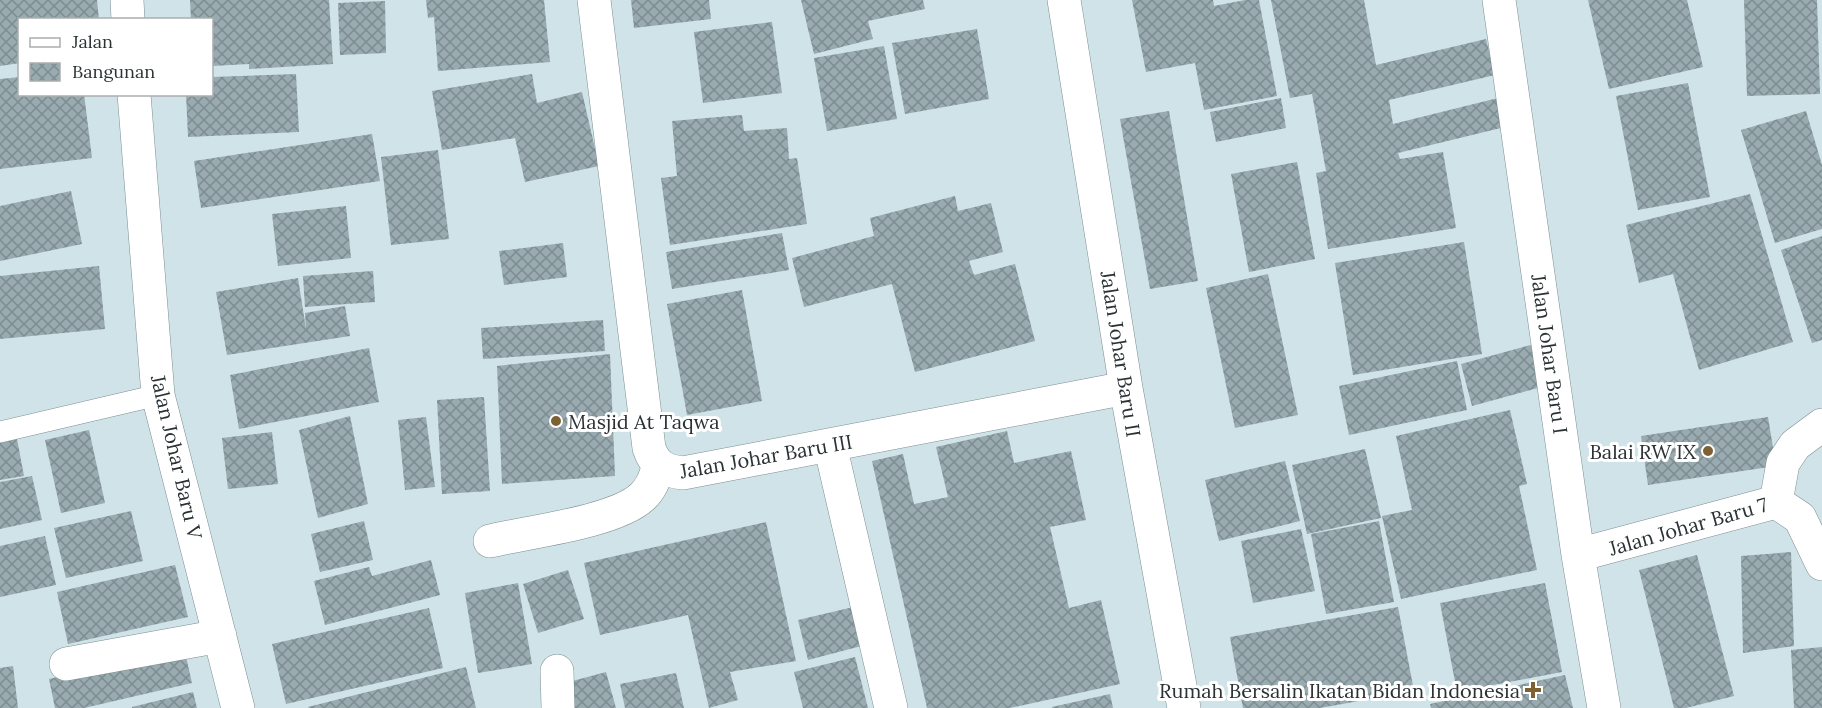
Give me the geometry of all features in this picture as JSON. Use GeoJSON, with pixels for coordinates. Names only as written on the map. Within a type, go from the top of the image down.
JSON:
{"type":"FeatureCollection","features":[{"type":"Feature","properties":{"kind":"street"},"geometry":{"type":"LineString","coordinates":[[127,0],[128,18]]}},
{"type":"Feature","properties":{"kind":"street","name":"Jalan Johar Baru III"},"geometry":{"type":"LineString","coordinates":[[594,0],[649,448],[658,465],[669,472],[683,473],[1126,388]]}},
{"type":"Feature","properties":{"kind":"street","name":"Jalan Johar Baru II"},"geometry":{"type":"LineString","coordinates":[[1064,0],[1126,388],[1184,708]]}},
{"type":"Feature","properties":{"kind":"street","name":"Jalan Johar Baru I"},"geometry":{"type":"LineString","coordinates":[[1499,0],[1578,555],[1604,708]]}},
{"type":"Feature","properties":{"kind":"street","name":"Jalan Johar Baru V"},"geometry":{"type":"LineString","coordinates":[[134,96],[159,395],[238,708]]}},
{"type":"Feature","properties":{"kind":"street","name":"Jalan Johar Baru 7"},"geometry":{"type":"LineString","coordinates":[[1578,555],[1776,502],[1783,463],[1795,445],[1822,425]]}},
{"type":"Feature","properties":{"kind":"street"},"geometry":{"type":"LineString","coordinates":[[830,445],[891,708]]}},
{"type":"Feature","properties":{"kind":"street"},"geometry":{"type":"LineString","coordinates":[[490,540],[604,516],[630,506],[643,497],[652,485],[658,465]]}},
{"type":"Feature","properties":{"kind":"street"},"geometry":{"type":"LineString","coordinates":[[1776,502],[1800,518],[1822,564]]}},
{"type":"Feature","properties":{"kind":"street"},"geometry":{"type":"LineString","coordinates":[[66,663],[220,636]]}},
{"type":"Feature","properties":{"kind":"street"},"geometry":{"type":"LineString","coordinates":[[557,670],[558,708]]}},
{"type":"Feature","properties":{"kind":"lane"},"geometry":{"type":"LineString","coordinates":[[0,432],[159,395]]}},
{"type":"Feature","properties":{"kind":"building"},"geometry":{"type":"Polygon","coordinates":[[[0,0],[97,0],[99,18],[18,18],[18,63],[0,66],[0,0]]]}},
{"type":"Feature","properties":{"kind":"building"},"geometry":{"type":"Polygon","coordinates":[[[190,0],[329,0],[333,64],[249,69],[249,64],[213,66],[213,18],[191,18],[190,0]]]}},
{"type":"Feature","properties":{"kind":"building"},"geometry":{"type":"Polygon","coordinates":[[[426,0],[544,0],[550,62],[438,71],[434,17],[428,18],[426,0]]]}},
{"type":"Feature","properties":{"kind":"building"},"geometry":{"type":"Polygon","coordinates":[[[631,0],[709,0],[711,19],[634,28],[631,0]]]}},
{"type":"Feature","properties":{"kind":"building"},"geometry":{"type":"Polygon","coordinates":[[[801,0],[923,0],[925,9],[868,21],[873,39],[814,54],[801,0]]]}},
{"type":"Feature","properties":{"kind":"building"},"geometry":{"type":"Polygon","coordinates":[[[1132,0],[1213,0],[1214,6],[1245,0],[1259,0],[1277,96],[1204,110],[1195,63],[1146,72],[1132,0]]]}},
{"type":"Feature","properties":{"kind":"building"},"geometry":{"type":"Polygon","coordinates":[[[1271,0],[1364,0],[1376,65],[1486,39],[1495,75],[1389,100],[1393,124],[1498,98],[1505,127],[1398,153],[1400,159],[1443,152],[1456,228],[1328,249],[1316,173],[1326,171],[1312,94],[1290,98],[1271,0]]]}},
{"type":"Feature","properties":{"kind":"building"},"geometry":{"type":"Polygon","coordinates":[[[1588,0],[1687,0],[1703,67],[1609,89],[1588,0]]]}},
{"type":"Feature","properties":{"kind":"building"},"geometry":{"type":"Polygon","coordinates":[[[1744,0],[1817,0],[1820,94],[1747,96],[1744,0]]]}},
{"type":"Feature","properties":{"kind":"building"},"geometry":{"type":"Polygon","coordinates":[[[385,1],[386,53],[340,55],[338,3],[385,1]]]}},
{"type":"Feature","properties":{"kind":"building"},"geometry":{"type":"Polygon","coordinates":[[[772,22],[782,93],[703,103],[694,32],[772,22]]]}},
{"type":"Feature","properties":{"kind":"building"},"geometry":{"type":"Polygon","coordinates":[[[977,29],[989,99],[905,114],[892,43],[977,29]]]}},
{"type":"Feature","properties":{"kind":"building"},"geometry":{"type":"Polygon","coordinates":[[[884,46],[897,119],[827,131],[814,58],[884,46]]]}},
{"type":"Feature","properties":{"kind":"building"},"geometry":{"type":"Polygon","coordinates":[[[296,74],[299,132],[188,137],[186,96],[213,96],[213,77],[296,74]]]}},
{"type":"Feature","properties":{"kind":"building"},"geometry":{"type":"Polygon","coordinates":[[[532,74],[537,103],[582,92],[599,166],[525,182],[515,138],[442,150],[432,91],[532,74]]]}},
{"type":"Feature","properties":{"kind":"building"},"geometry":{"type":"Polygon","coordinates":[[[18,77],[18,96],[84,96],[92,158],[0,169],[0,79],[18,77]]]}},
{"type":"Feature","properties":{"kind":"building"},"geometry":{"type":"Polygon","coordinates":[[[1688,83],[1710,197],[1638,210],[1616,96],[1688,83]]]}},
{"type":"Feature","properties":{"kind":"building"},"geometry":{"type":"Polygon","coordinates":[[[1281,98],[1286,128],[1216,142],[1210,112],[1281,98]]]}},
{"type":"Feature","properties":{"kind":"building"},"geometry":{"type":"Polygon","coordinates":[[[1169,111],[1198,281],[1150,289],[1120,119],[1169,111]]]}},
{"type":"Feature","properties":{"kind":"building"},"geometry":{"type":"Polygon","coordinates":[[[1806,111],[1822,165],[1822,229],[1775,243],[1741,130],[1806,111]]]}},
{"type":"Feature","properties":{"kind":"building"},"geometry":{"type":"Polygon","coordinates":[[[742,115],[744,131],[787,128],[789,159],[797,158],[807,224],[670,245],[661,178],[677,176],[672,121],[742,115]]]}},
{"type":"Feature","properties":{"kind":"building"},"geometry":{"type":"Polygon","coordinates":[[[372,134],[380,181],[201,208],[194,161],[372,134]]]}},
{"type":"Feature","properties":{"kind":"building"},"geometry":{"type":"Polygon","coordinates":[[[438,150],[449,239],[391,245],[381,157],[438,150]]]}},
{"type":"Feature","properties":{"kind":"building"},"geometry":{"type":"Polygon","coordinates":[[[1297,162],[1315,259],[1249,272],[1231,174],[1297,162]]]}},
{"type":"Feature","properties":{"kind":"building"},"geometry":{"type":"Polygon","coordinates":[[[71,191],[82,244],[0,261],[0,206],[71,191]]]}},
{"type":"Feature","properties":{"kind":"building"},"geometry":{"type":"Polygon","coordinates":[[[1750,194],[1793,342],[1699,370],[1673,274],[1639,283],[1626,225],[1750,194]]]}},
{"type":"Feature","properties":{"kind":"building"},"geometry":{"type":"Polygon","coordinates":[[[955,196],[958,211],[991,203],[1003,252],[969,261],[974,275],[1015,264],[1035,341],[915,372],[892,284],[804,307],[792,258],[874,236],[870,218],[955,196]]]}},
{"type":"Feature","properties":{"kind":"building"},"geometry":{"type":"Polygon","coordinates":[[[346,206],[351,258],[278,266],[272,214],[346,206]]]}},
{"type":"Feature","properties":{"kind":"building"},"geometry":{"type":"Polygon","coordinates":[[[782,233],[789,270],[672,289],[666,252],[782,233]]]}},
{"type":"Feature","properties":{"kind":"building"},"geometry":{"type":"Polygon","coordinates":[[[1822,236],[1822,340],[1812,343],[1781,250],[1822,236]]]}},
{"type":"Feature","properties":{"kind":"building"},"geometry":{"type":"Polygon","coordinates":[[[1464,242],[1482,354],[1353,375],[1335,263],[1464,242]]]}},
{"type":"Feature","properties":{"kind":"building"},"geometry":{"type":"Polygon","coordinates":[[[563,243],[567,277],[504,285],[499,251],[563,243]]]}},
{"type":"Feature","properties":{"kind":"building"},"geometry":{"type":"Polygon","coordinates":[[[99,266],[105,329],[0,339],[0,276],[99,266]]]}},
{"type":"Feature","properties":{"kind":"building"},"geometry":{"type":"Polygon","coordinates":[[[373,271],[375,302],[305,307],[303,276],[373,271]]]}},
{"type":"Feature","properties":{"kind":"building"},"geometry":{"type":"Polygon","coordinates":[[[1268,274],[1298,415],[1235,428],[1206,288],[1268,274]]]}},
{"type":"Feature","properties":{"kind":"building"},"geometry":{"type":"Polygon","coordinates":[[[298,278],[306,329],[305,313],[345,306],[350,336],[227,355],[216,292],[298,278]]]}},
{"type":"Feature","properties":{"kind":"building"},"geometry":{"type":"Polygon","coordinates":[[[742,290],[762,401],[687,415],[667,304],[742,290]]]}},
{"type":"Feature","properties":{"kind":"building"},"geometry":{"type":"Polygon","coordinates":[[[603,320],[605,351],[483,359],[481,328],[603,320]]]}},
{"type":"Feature","properties":{"kind":"building"},"geometry":{"type":"Polygon","coordinates":[[[1538,343],[1549,385],[1472,406],[1461,364],[1538,343]]]}},
{"type":"Feature","properties":{"kind":"building"},"geometry":{"type":"Polygon","coordinates":[[[369,348],[379,402],[239,429],[230,375],[369,348]]]}},
{"type":"Feature","properties":{"kind":"building","name":"Masjid At Taqwa"},"geometry":{"type":"Polygon","coordinates":[[[610,354],[615,476],[502,484],[497,366],[610,354]]]}},
{"type":"Feature","properties":{"kind":"building"},"geometry":{"type":"Polygon","coordinates":[[[1457,361],[1467,410],[1349,435],[1339,386],[1457,361]]]}},
{"type":"Feature","properties":{"kind":"building"},"geometry":{"type":"Polygon","coordinates":[[[484,397],[490,491],[442,494],[437,400],[484,397]]]}},
{"type":"Feature","properties":{"kind":"building"},"geometry":{"type":"Polygon","coordinates":[[[1510,410],[1527,484],[1519,486],[1537,570],[1401,599],[1382,516],[1412,510],[1396,436],[1510,410]]]}},
{"type":"Feature","properties":{"kind":"building"},"geometry":{"type":"Polygon","coordinates":[[[350,416],[368,504],[318,518],[299,430],[350,416]]]}},
{"type":"Feature","properties":{"kind":"building"},"geometry":{"type":"Polygon","coordinates":[[[426,417],[435,487],[405,490],[398,420],[426,417]]]}},
{"type":"Feature","properties":{"kind":"building","name":"Balai RW IX"},"geometry":{"type":"Polygon","coordinates":[[[1768,417],[1776,466],[1648,485],[1641,436],[1768,417]]]}},
{"type":"Feature","properties":{"kind":"building"},"geometry":{"type":"Polygon","coordinates":[[[89,430],[105,503],[61,513],[45,440],[89,430]]]}},
{"type":"Feature","properties":{"kind":"building"},"geometry":{"type":"Polygon","coordinates":[[[1007,431],[1014,463],[1071,451],[1086,520],[1050,527],[1069,608],[1101,600],[1120,684],[1010,708],[927,708],[872,461],[903,454],[914,504],[948,497],[936,447],[1007,431]]]}},
{"type":"Feature","properties":{"kind":"building"},"geometry":{"type":"Polygon","coordinates":[[[272,432],[278,484],[228,489],[222,438],[272,432]]]}},
{"type":"Feature","properties":{"kind":"building"},"geometry":{"type":"Polygon","coordinates":[[[17,439],[24,476],[0,480],[0,442],[17,439]]]}},
{"type":"Feature","properties":{"kind":"building"},"geometry":{"type":"Polygon","coordinates":[[[1365,449],[1381,518],[1307,534],[1292,465],[1365,449]]]}},
{"type":"Feature","properties":{"kind":"building"},"geometry":{"type":"Polygon","coordinates":[[[1285,461],[1300,521],[1219,541],[1205,480],[1285,461]]]}},
{"type":"Feature","properties":{"kind":"building"},"geometry":{"type":"Polygon","coordinates":[[[32,476],[42,520],[0,529],[0,482],[32,476]]]}},
{"type":"Feature","properties":{"kind":"building"},"geometry":{"type":"Polygon","coordinates":[[[131,511],[143,561],[66,578],[54,528],[131,511]]]}},
{"type":"Feature","properties":{"kind":"building"},"geometry":{"type":"Polygon","coordinates":[[[364,521],[373,560],[320,572],[311,534],[364,521]]]}},
{"type":"Feature","properties":{"kind":"building"},"geometry":{"type":"Polygon","coordinates":[[[1379,521],[1394,602],[1326,614],[1311,534],[1379,521]]]}},
{"type":"Feature","properties":{"kind":"building"},"geometry":{"type":"Polygon","coordinates":[[[766,522],[796,661],[730,672],[738,700],[709,708],[688,615],[600,635],[584,563],[766,522]]]}},
{"type":"Feature","properties":{"kind":"building"},"geometry":{"type":"Polygon","coordinates":[[[1301,529],[1315,591],[1253,603],[1241,541],[1301,529]]]}},
{"type":"Feature","properties":{"kind":"building"},"geometry":{"type":"Polygon","coordinates":[[[45,536],[56,585],[0,597],[0,546],[45,536]]]}},
{"type":"Feature","properties":{"kind":"building"},"geometry":{"type":"Polygon","coordinates":[[[1791,552],[1794,646],[1743,653],[1741,556],[1791,552]]]}},
{"type":"Feature","properties":{"kind":"building"},"geometry":{"type":"Polygon","coordinates":[[[1697,555],[1734,696],[1686,708],[1674,708],[1639,570],[1697,555]]]}},
{"type":"Feature","properties":{"kind":"building"},"geometry":{"type":"Polygon","coordinates":[[[431,560],[440,595],[325,625],[314,581],[369,567],[372,576],[431,560]]]}},
{"type":"Feature","properties":{"kind":"building"},"geometry":{"type":"Polygon","coordinates":[[[175,565],[188,617],[68,644],[57,592],[175,565]]]}},
{"type":"Feature","properties":{"kind":"building"},"geometry":{"type":"Polygon","coordinates":[[[568,570],[584,619],[538,633],[523,584],[568,570]]]}},
{"type":"Feature","properties":{"kind":"building"},"geometry":{"type":"Polygon","coordinates":[[[518,583],[532,664],[478,673],[465,593],[518,583]]]}},
{"type":"Feature","properties":{"kind":"building"},"geometry":{"type":"Polygon","coordinates":[[[1545,583],[1562,672],[1457,692],[1440,603],[1545,583]]]}},
{"type":"Feature","properties":{"kind":"building"},"geometry":{"type":"Polygon","coordinates":[[[862,605],[869,644],[808,660],[798,620],[862,605]]]}},
{"type":"Feature","properties":{"kind":"building"},"geometry":{"type":"Polygon","coordinates":[[[1398,607],[1414,691],[1320,708],[1243,708],[1230,637],[1398,607]]]}},
{"type":"Feature","properties":{"kind":"building"},"geometry":{"type":"Polygon","coordinates":[[[429,608],[443,668],[286,704],[272,644],[429,608]]]}},
{"type":"Feature","properties":{"kind":"building"},"geometry":{"type":"Polygon","coordinates":[[[1822,647],[1822,708],[1794,708],[1791,650],[1822,647]]]}},
{"type":"Feature","properties":{"kind":"building"},"geometry":{"type":"Polygon","coordinates":[[[184,648],[192,683],[84,708],[55,708],[49,679],[184,648]]]}},
{"type":"Feature","properties":{"kind":"building"},"geometry":{"type":"Polygon","coordinates":[[[855,657],[868,708],[803,708],[794,672],[855,657]]]}},
{"type":"Feature","properties":{"kind":"building"},"geometry":{"type":"Polygon","coordinates":[[[13,666],[18,708],[0,708],[0,668],[13,666]]]}},
{"type":"Feature","properties":{"kind":"building"},"geometry":{"type":"Polygon","coordinates":[[[466,667],[476,708],[308,707],[466,667]]]}},
{"type":"Feature","properties":{"kind":"building"},"geometry":{"type":"Polygon","coordinates":[[[606,672],[616,708],[571,708],[565,683],[606,672]]]}},
{"type":"Feature","properties":{"kind":"building"},"geometry":{"type":"Polygon","coordinates":[[[676,673],[684,708],[625,708],[620,684],[676,673]]]}},
{"type":"Feature","properties":{"kind":"building","name":"Rumah Bersalin Ikatan Bidan Indonesia"},"geometry":{"type":"Polygon","coordinates":[[[1565,675],[1573,708],[1431,708],[1430,704],[1565,675]]]}},
{"type":"Feature","properties":{"kind":"building"},"geometry":{"type":"Polygon","coordinates":[[[193,692],[197,708],[132,708],[132,707],[193,692]]]}},
{"type":"Feature","properties":{"kind":"building"},"geometry":{"type":"Polygon","coordinates":[[[1110,694],[1113,708],[1052,708],[1052,707],[1110,694]]]}},
{"type":"Feature","properties":{"kind":"place","name":"Masjid At Taqwa"},"geometry":{"type":"Point","coordinates":[556,421]}},
{"type":"Feature","properties":{"kind":"place","name":"Balai RW IX"},"geometry":{"type":"Point","coordinates":[1708,451]}},
{"type":"Feature","properties":{"kind":"place","name":"Rumah Bersalin Ikatan Bidan Indonesia"},"geometry":{"type":"Point","coordinates":[1533,690]}}]}
